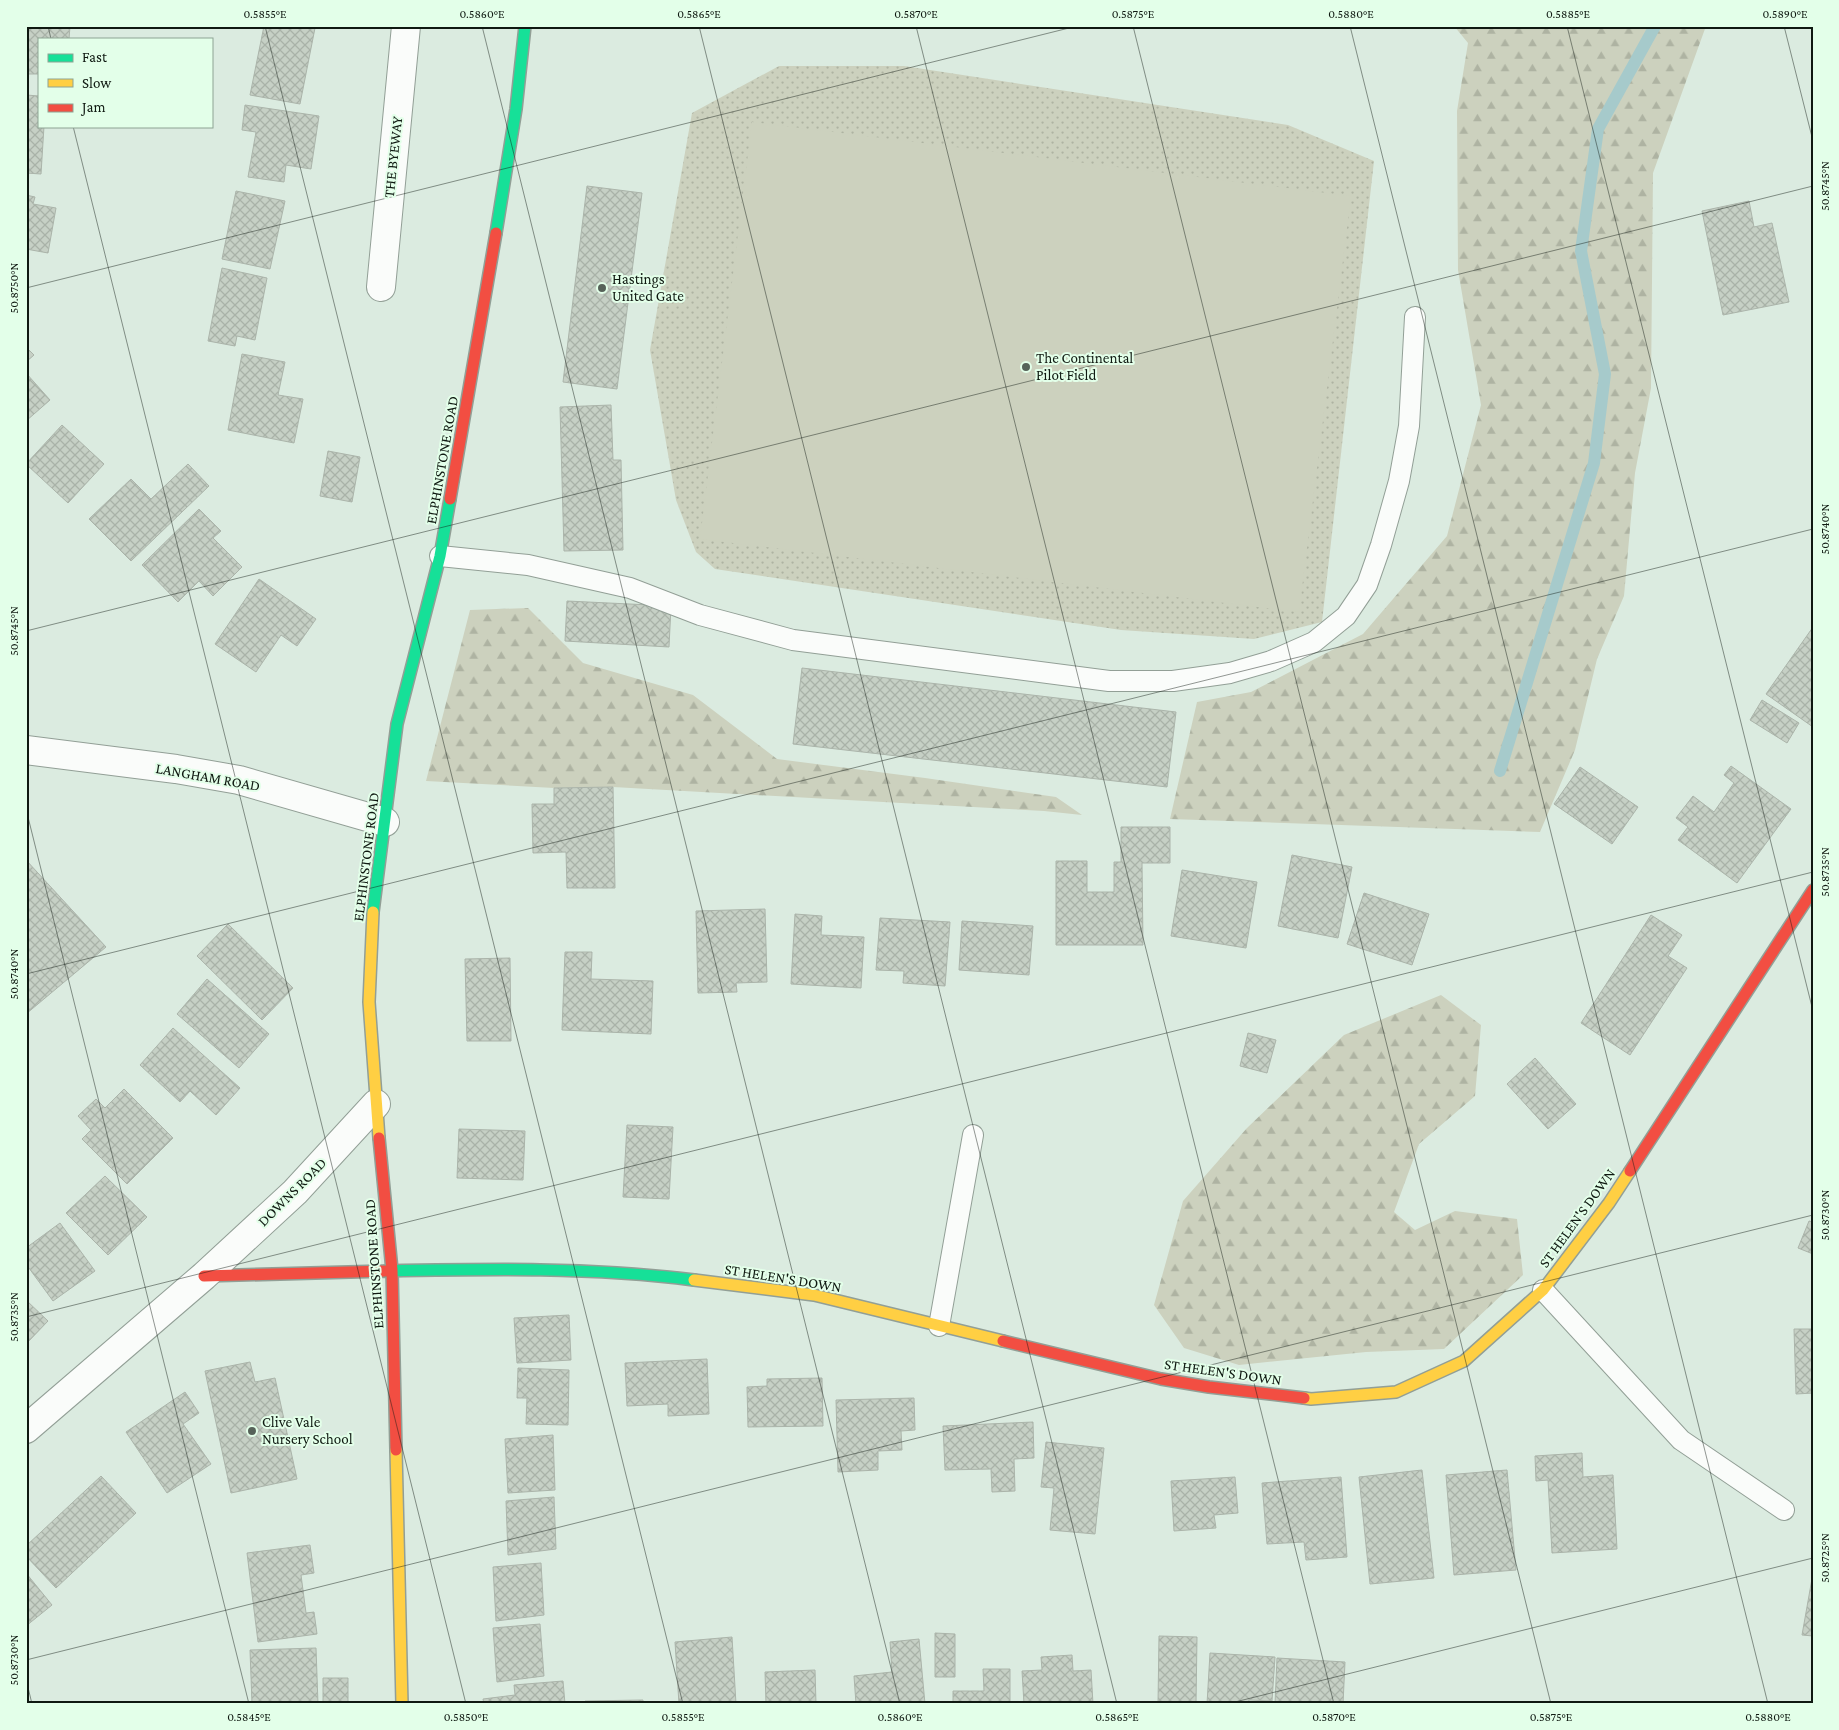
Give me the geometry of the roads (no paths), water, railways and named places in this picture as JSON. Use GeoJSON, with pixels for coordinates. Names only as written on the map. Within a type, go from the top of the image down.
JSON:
{"type":"FeatureCollection","features":[{"type":"Feature","properties":{"kind":"street","name":"THE BYEWAY"},"geometry":{"type":"LineString","coordinates":[[380,287],[406,26]]}},
{"type":"Feature","properties":{"kind":"street","name":"ELPHINSTONE ROAD"},"geometry":{"type":"LineString","coordinates":[[402,1704],[392,1270],[376,1104],[369,1002],[373,913],[397,724],[440,556],[516,109],[524,26]]}},
{"type":"Feature","properties":{"kind":"street","name":"LANGHAM ROAD"},"geometry":{"type":"LineString","coordinates":[[26,750],[176,769],[239,780],[385,822]]}},
{"type":"Feature","properties":{"kind":"street","name":"ST HELEN'S DOWN"},"geometry":{"type":"LineString","coordinates":[[392,1270],[470,1269],[642,1273],[814,1295],[1161,1379],[1209,1387],[1310,1399],[1396,1392],[1464,1361],[1542,1290],[1609,1203],[1813,890]]}},
{"type":"Feature","properties":{"kind":"street","name":"DOWNS ROAD"},"geometry":{"type":"LineString","coordinates":[[26,1429],[204,1276],[294,1192],[376,1104]]}},
{"type":"Feature","properties":{"kind":"street"},"geometry":{"type":"LineString","coordinates":[[204,1276],[392,1270]]}},
{"type":"Feature","properties":{"kind":"lane"},"geometry":{"type":"LineString","coordinates":[[440,556],[528,564],[630,588],[700,615],[793,640],[1109,681],[1173,681],[1230,673],[1271,661],[1314,642],[1346,616],[1367,585],[1399,481],[1406,444],[1409,426],[1414,317]]}},
{"type":"Feature","properties":{"kind":"lane"},"geometry":{"type":"LineString","coordinates":[[939,1326],[973,1135]]}},
{"type":"Feature","properties":{"kind":"lane"},"geometry":{"type":"LineString","coordinates":[[1542,1290],[1681,1440],[1784,1510]]}},
{"type":"Feature","properties":{"kind":"waterway"},"geometry":{"type":"LineString","coordinates":[[1500,771],[1594,463],[1605,374],[1581,251],[1598,129],[1655,26]]}},
{"type":"Feature","properties":{"kind":"place","name":"Hastings United Gate"},"geometry":{"type":"Point","coordinates":[602,288]}},
{"type":"Feature","properties":{"kind":"place","name":"The Continental Pilot Field"},"geometry":{"type":"Point","coordinates":[1026,367]}},
{"type":"Feature","properties":{"kind":"place","name":"Clive Vale Nursery School"},"geometry":{"type":"Point","coordinates":[252,1431]}}]}
